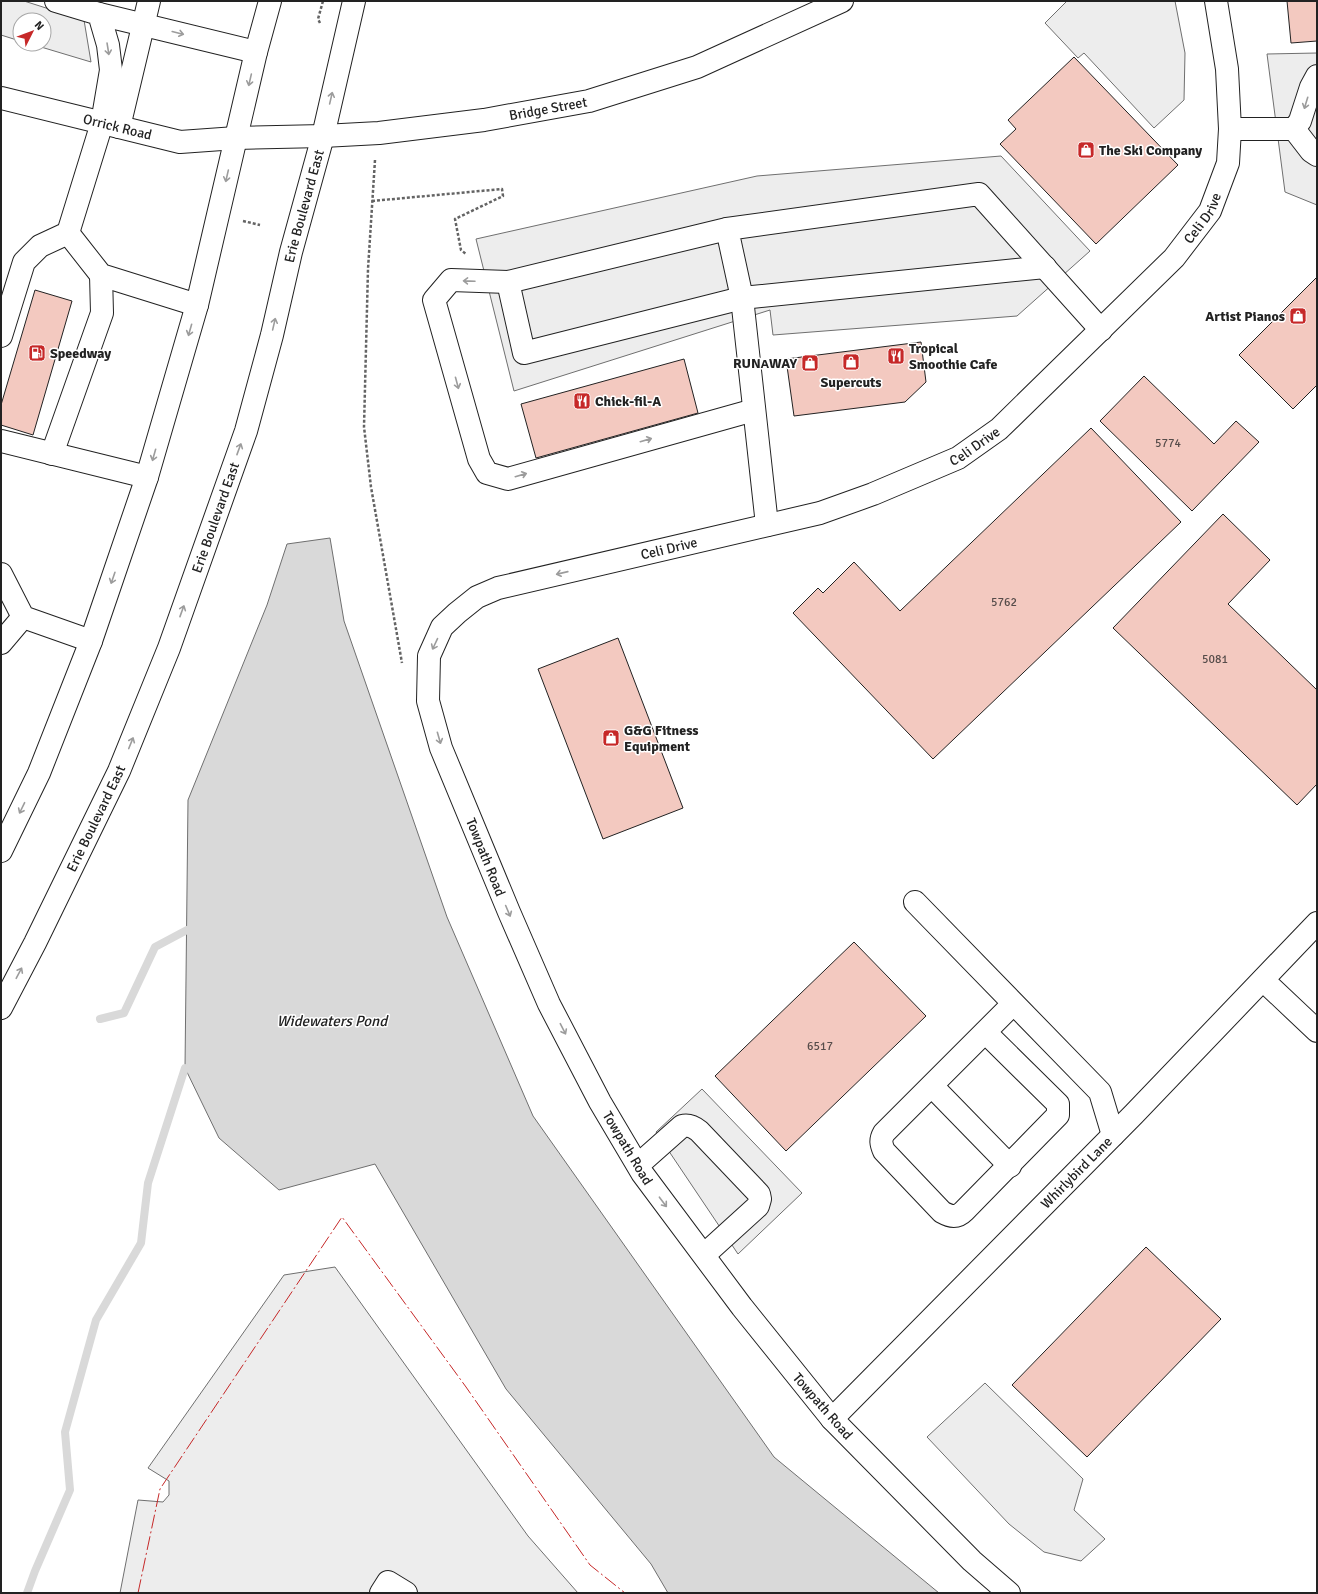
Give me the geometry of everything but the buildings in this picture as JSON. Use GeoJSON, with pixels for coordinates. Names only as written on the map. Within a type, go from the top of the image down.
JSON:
{"type":"FeatureCollection","features":[{"type":"Feature","properties":{"kind":"street"},"geometry":{"type":"LineString","coordinates":[[56,1],[99,14],[256,52]]}},
{"type":"Feature","properties":{"kind":"street"},"geometry":{"type":"LineString","coordinates":[[1,336],[24,262],[40,246],[68,233],[110,125],[144,25],[149,1]]}},
{"type":"Feature","properties":{"kind":"street"},"geometry":{"type":"LineString","coordinates":[[1,851],[39,773],[91,641],[147,477],[197,305],[256,52],[270,1]]}},
{"type":"Feature","properties":{"kind":"street","name":"Erie Boulevard East"},"geometry":{"type":"LineString","coordinates":[[1,1008],[35,943],[119,771],[169,648],[246,431],[272,335],[291,252],[322,136],[354,1]]}},
{"type":"Feature","properties":{"kind":"street","name":"Bridge Street"},"geometry":{"type":"LineString","coordinates":[[236,138],[373,133],[484,120],[589,101],[697,67],[842,1]]}},
{"type":"Feature","properties":{"kind":"street","name":"Celi Drive"},"geometry":{"type":"LineString","coordinates":[[457,612],[477,597],[498,588],[820,513],[873,494],[958,458],[999,429],[1174,258],[1210,211],[1228,164],[1230,129],[1227,69],[1216,1]]}},
{"type":"Feature","properties":{"kind":"street"},"geometry":{"type":"LineString","coordinates":[[99,14],[108,45],[111,70],[110,125]]}},
{"type":"Feature","properties":{"kind":"street"},"geometry":{"type":"LineString","coordinates":[[1294,129],[1300,121],[1311,87],[1317,76]]}},
{"type":"Feature","properties":{"kind":"street","name":"Orrick Road"},"geometry":{"type":"LineString","coordinates":[[1,98],[180,142],[236,138]]}},
{"type":"Feature","properties":{"kind":"street"},"geometry":{"type":"LineString","coordinates":[[1230,129],[1294,129]]}},
{"type":"Feature","properties":{"kind":"street"},"geometry":{"type":"LineString","coordinates":[[1294,129],[1311,151],[1317,155]]}},
{"type":"Feature","properties":{"kind":"street"},"geometry":{"type":"LineString","coordinates":[[754,410],[508,479],[487,473],[478,459],[434,300],[452,280],[508,282],[727,229],[979,194],[1101,330]]}},
{"type":"Feature","properties":{"kind":"street"},"geometry":{"type":"LineString","coordinates":[[727,229],[742,298],[767,525]]}},
{"type":"Feature","properties":{"kind":"street"},"geometry":{"type":"LineString","coordinates":[[68,233],[101,275],[197,305]]}},
{"type":"Feature","properties":{"kind":"street"},"geometry":{"type":"LineString","coordinates":[[508,282],[524,353],[742,298],[1045,267]]}},
{"type":"Feature","properties":{"kind":"street"},"geometry":{"type":"LineString","coordinates":[[52,454],[102,312],[101,275]]}},
{"type":"Feature","properties":{"kind":"street"},"geometry":{"type":"LineString","coordinates":[[1,441],[147,477]]}},
{"type":"Feature","properties":{"kind":"street"},"geometry":{"type":"LineString","coordinates":[[1,574],[10,627],[91,641]]}},
{"type":"Feature","properties":{"kind":"street","name":"Towpath Road"},"geometry":{"type":"LineString","coordinates":[[457,612],[442,627],[429,656],[428,701],[441,748],[549,1004],[600,1102],[656,1193],[788,1365],[832,1419],[968,1556],[1009,1593]]}},
{"type":"Feature","properties":{"kind":"street"},"geometry":{"type":"LineString","coordinates":[[915,902],[1100,1092],[1113,1135]]}},
{"type":"Feature","properties":{"kind":"street","name":"Whirlybird Lane"},"geometry":{"type":"LineString","coordinates":[[832,1419],[1113,1135],[1317,923]]}},
{"type":"Feature","properties":{"kind":"street"},"geometry":{"type":"LineString","coordinates":[[1263,980],[1317,1031]]}},
{"type":"Feature","properties":{"kind":"street"},"geometry":{"type":"LineString","coordinates":[[985,1032],[1058,1104],[1058,1115],[1010,1166],[959,1216],[947,1215],[942,1212],[884,1151],[881,1144],[882,1138],[884,1134],[932,1086],[985,1032],[1013,1004]]}},
{"type":"Feature","properties":{"kind":"street"},"geometry":{"type":"LineString","coordinates":[[932,1086],[1010,1166]]}},
{"type":"Feature","properties":{"kind":"street"},"geometry":{"type":"LineString","coordinates":[[638,1166],[682,1126],[691,1126],[699,1130],[759,1194],[760,1199],[758,1206],[704,1255]]}},
{"type":"Feature","properties":{"kind":"street"},"geometry":{"type":"LineString","coordinates":[[381,1593],[388,1582],[406,1593]]}},
{"type":"Feature","properties":{"kind":"path"},"geometry":{"type":"LineString","coordinates":[[320,23],[318,19],[323,1]]}},
{"type":"Feature","properties":{"kind":"path"},"geometry":{"type":"LineString","coordinates":[[374,170],[368,277],[364,427],[372,487],[402,668]]}},
{"type":"Feature","properties":{"kind":"path"},"geometry":{"type":"LineString","coordinates":[[372,201],[502,189],[503,196],[455,219],[461,250],[472,258]]}},
{"type":"Feature","properties":{"kind":"path"},"geometry":{"type":"LineString","coordinates":[[240,220],[260,225]]}},
{"type":"Feature","properties":{"kind":"shaded area"},"geometry":{"type":"Polygon","coordinates":[[[1,1],[24,1],[84,20],[91,62],[52,50],[52,12],[12,12],[12,38],[1,35],[1,1]]]}},
{"type":"Feature","properties":{"kind":"shaded area"},"geometry":{"type":"Polygon","coordinates":[[[1067,1],[1175,1],[1185,53],[1184,100],[1154,128],[1084,53],[1078,58],[1045,23],[1067,1]]]}},
{"type":"Feature","properties":{"kind":"shaded area"},"geometry":{"type":"Polygon","coordinates":[[[1317,53],[1317,205],[1285,192],[1267,54],[1317,53]]]}},
{"type":"Feature","properties":{"kind":"shaded area"},"geometry":{"type":"Polygon","coordinates":[[[1001,156],[1090,251],[1017,316],[773,335],[770,310],[514,391],[476,239],[757,176],[1001,156]]]}},
{"type":"Feature","properties":{"kind":"shaded area"},"geometry":{"type":"Polygon","coordinates":[[[702,1089],[802,1193],[738,1254],[656,1132],[702,1089]]]}},
{"type":"Feature","properties":{"kind":"shaded area"},"geometry":{"type":"Polygon","coordinates":[[[335,1267],[528,1536],[578,1593],[120,1593],[138,1500],[163,1502],[169,1495],[169,1481],[148,1468],[284,1275],[335,1267]]]}},
{"type":"Feature","properties":{"kind":"shaded area"},"geometry":{"type":"Polygon","coordinates":[[[985,1383],[1083,1479],[1074,1510],[1105,1539],[1081,1561],[1044,1552],[1009,1524],[927,1437],[985,1383]]]}},
{"type":"Feature","properties":{"kind":"water","name":"Widewaters Pond"},"geometry":{"type":"Polygon","coordinates":[[[330,538],[344,621],[447,917],[533,1116],[774,1457],[939,1593],[668,1593],[651,1564],[506,1389],[375,1164],[279,1190],[219,1138],[185,1068],[188,800],[267,605],[287,544],[330,538]]]}},
{"type":"Feature","properties":{"kind":"waterway"},"geometry":{"type":"LineString","coordinates":[[100,1019],[124,1013],[155,947],[187,930]]}},
{"type":"Feature","properties":{"kind":"waterway"},"geometry":{"type":"LineString","coordinates":[[27,1593],[70,1490],[65,1432],[96,1320],[141,1243],[148,1183],[185,1068]]}},
{"type":"Feature","properties":{"kind":"power"},"geometry":{"type":"LineString","coordinates":[[138,1593],[160,1489],[342,1217],[466,1387],[590,1565],[625,1593]]}},
{"type":"Feature","properties":{"kind":"place","name":"The Ski Company"},"geometry":{"type":"Point","coordinates":[1086,150]}},
{"type":"Feature","properties":{"kind":"place","name":"Artist Pianos"},"geometry":{"type":"Point","coordinates":[1298,316]}},
{"type":"Feature","properties":{"kind":"place","name":"Speedway"},"geometry":{"type":"Point","coordinates":[37,353]}},
{"type":"Feature","properties":{"kind":"place","name":"Tropical Smoothie Cafe"},"geometry":{"type":"Point","coordinates":[896,356]}},
{"type":"Feature","properties":{"kind":"place","name":"Supercuts"},"geometry":{"type":"Point","coordinates":[851,362]}},
{"type":"Feature","properties":{"kind":"place","name":"RUNᴀWAY"},"geometry":{"type":"Point","coordinates":[810,363]}},
{"type":"Feature","properties":{"kind":"place","name":"Chick-fil-A"},"geometry":{"type":"Point","coordinates":[582,401]}},
{"type":"Feature","properties":{"kind":"place","name":"G&G Fitness Equipment"},"geometry":{"type":"Point","coordinates":[611,738]}}]}
